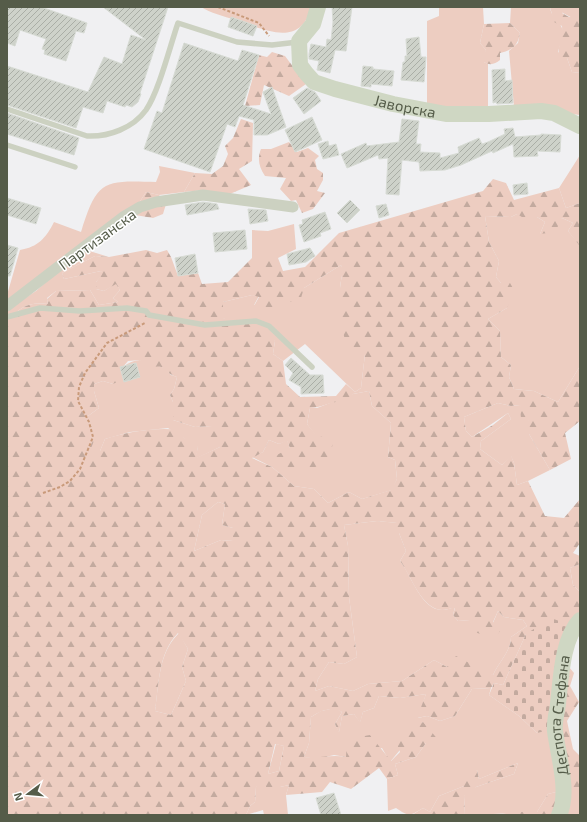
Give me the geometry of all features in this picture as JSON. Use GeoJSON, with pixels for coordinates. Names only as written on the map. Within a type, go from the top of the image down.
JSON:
{"type":"FeatureCollection","features":[{"type":"Feature","properties":{"kind":"street"},"geometry":{"type":"LineString","coordinates":[[298,42],[313,24],[318,7]]}},
{"type":"Feature","properties":{"kind":"street","name":"Јаворска"},"geometry":{"type":"LineString","coordinates":[[298,42],[300,65],[306,73],[314,82],[335,89],[393,104],[446,114],[489,114],[541,111],[554,114],[580,126]]}},
{"type":"Feature","properties":{"kind":"street","name":"Партизанска"},"geometry":{"type":"LineString","coordinates":[[7,306],[123,217],[156,202],[203,195],[293,207]]}},
{"type":"Feature","properties":{"kind":"street","name":"Деспота Стефана"},"geometry":{"type":"LineString","coordinates":[[559,815],[562,809],[564,784],[555,729],[562,661],[575,626],[580,620]]}},
{"type":"Feature","properties":{"kind":"lane"},"geometry":{"type":"LineString","coordinates":[[7,109],[87,136],[100,137],[127,126],[146,110],[157,86],[178,23],[237,42],[276,44],[298,42]]}},
{"type":"Feature","properties":{"kind":"lane"},"geometry":{"type":"LineString","coordinates":[[7,146],[76,166]]}},
{"type":"Feature","properties":{"kind":"lane"},"geometry":{"type":"LineString","coordinates":[[7,317],[40,308],[80,311],[127,308],[146,312],[149,315],[205,325],[256,321],[269,326],[312,367]]}},
{"type":"Feature","properties":{"kind":"path"},"geometry":{"type":"LineString","coordinates":[[218,7],[259,23],[276,44]]}},
{"type":"Feature","properties":{"kind":"path"},"geometry":{"type":"LineString","coordinates":[[43,493],[60,487],[70,481],[80,469],[93,438],[89,422],[78,401],[79,387],[85,373],[107,343],[142,326],[148,320],[149,315]]}},
{"type":"Feature","properties":{"kind":"green space"},"geometry":{"type":"Polygon","coordinates":[[[201,7],[311,7],[306,20],[299,28],[290,32],[280,33],[257,28],[213,13],[201,7]]]}},
{"type":"Feature","properties":{"kind":"green space"},"geometry":{"type":"Polygon","coordinates":[[[439,7],[483,7],[484,24],[480,43],[486,50],[484,62],[488,64],[488,110],[427,108],[427,21],[439,16],[439,7]]]}},
{"type":"Feature","properties":{"kind":"green space"},"geometry":{"type":"Polygon","coordinates":[[[511,7],[550,7],[562,29],[562,39],[558,52],[567,58],[572,72],[580,73],[580,115],[514,107],[509,51],[518,43],[520,33],[510,23],[511,7]]]}},
{"type":"Feature","properties":{"kind":"green space"},"geometry":{"type":"Polygon","coordinates":[[[550,7],[562,7],[562,13],[569,17],[575,17],[580,22],[580,73],[572,72],[567,58],[559,57],[562,26],[554,22],[550,7]]]}},
{"type":"Feature","properties":{"kind":"green space"},"geometry":{"type":"Polygon","coordinates":[[[562,7],[580,7],[580,22],[561,12],[562,7]]]}},
{"type":"Feature","properties":{"kind":"green space"},"geometry":{"type":"Polygon","coordinates":[[[510,23],[520,33],[516,44],[512,49],[500,53],[500,60],[496,63],[490,64],[484,62],[483,56],[486,50],[480,43],[484,24],[510,23]]]}},
{"type":"Feature","properties":{"kind":"green space"},"geometry":{"type":"Polygon","coordinates":[[[272,52],[285,56],[306,84],[289,96],[264,85],[260,105],[245,106],[259,55],[267,57],[272,52]]]}},
{"type":"Feature","properties":{"kind":"green space"},"geometry":{"type":"Polygon","coordinates":[[[241,119],[253,123],[252,161],[239,169],[251,185],[225,196],[205,190],[184,192],[195,173],[212,174],[223,166],[228,154],[225,146],[233,138],[241,119]]]}},
{"type":"Feature","properties":{"kind":"green space"},"geometry":{"type":"Polygon","coordinates":[[[289,142],[297,152],[308,148],[319,156],[315,160],[317,169],[323,173],[323,180],[317,191],[325,193],[313,209],[302,213],[296,200],[291,201],[280,189],[286,178],[265,176],[259,163],[261,149],[271,149],[289,142]]]}},
{"type":"Feature","properties":{"kind":"green space"},"geometry":{"type":"Polygon","coordinates":[[[580,155],[580,203],[566,208],[559,188],[580,155]]]}},
{"type":"Feature","properties":{"kind":"green space"},"geometry":{"type":"Polygon","coordinates":[[[159,166],[195,173],[184,192],[159,195],[146,192],[137,206],[21,292],[13,306],[36,291],[83,249],[109,257],[95,256],[62,273],[64,279],[101,271],[103,274],[96,282],[96,289],[104,291],[116,283],[120,290],[113,298],[118,302],[99,305],[90,290],[56,291],[47,298],[48,304],[25,306],[7,320],[7,295],[20,250],[32,247],[41,241],[48,233],[54,222],[81,232],[92,202],[98,193],[105,187],[113,183],[138,181],[156,182],[160,172],[159,166]]]}},
{"type":"Feature","properties":{"kind":"green space"},"geometry":{"type":"Polygon","coordinates":[[[493,179],[506,183],[514,200],[559,188],[566,208],[580,203],[579,245],[568,231],[573,223],[562,218],[555,232],[540,234],[545,222],[537,217],[530,222],[517,214],[511,217],[485,216],[489,242],[499,261],[496,277],[501,283],[510,283],[514,290],[507,308],[488,319],[500,331],[501,357],[511,365],[509,377],[514,389],[534,391],[558,402],[580,366],[580,421],[565,433],[571,459],[550,470],[529,434],[529,421],[521,419],[520,405],[511,406],[498,403],[464,417],[466,431],[472,437],[493,425],[508,413],[511,419],[481,441],[480,449],[502,465],[511,455],[514,463],[517,485],[528,481],[545,516],[564,518],[580,499],[580,543],[573,553],[580,556],[580,564],[570,568],[573,585],[580,592],[580,634],[575,642],[569,667],[574,673],[570,686],[579,702],[567,721],[573,749],[580,756],[580,798],[567,798],[556,815],[496,815],[511,812],[537,812],[548,794],[560,791],[551,721],[526,634],[503,685],[494,683],[491,688],[472,689],[455,716],[440,721],[427,716],[417,718],[426,694],[400,698],[379,696],[374,708],[363,712],[360,723],[354,714],[342,716],[339,733],[335,724],[342,712],[330,709],[322,711],[311,717],[309,743],[304,757],[346,757],[347,739],[370,735],[391,761],[400,752],[395,739],[423,722],[440,742],[426,743],[416,757],[395,764],[398,775],[387,779],[379,768],[351,789],[330,782],[322,792],[286,795],[289,785],[280,787],[268,793],[263,777],[262,783],[256,787],[255,802],[250,806],[246,815],[7,815],[7,320],[25,306],[48,304],[47,299],[56,291],[90,290],[99,305],[118,302],[113,298],[120,290],[116,284],[104,291],[96,289],[96,282],[102,274],[101,271],[64,279],[62,273],[95,256],[109,257],[146,250],[157,253],[167,250],[178,276],[198,273],[202,284],[228,282],[252,258],[278,258],[283,271],[305,267],[339,233],[483,191],[493,179]],[[341,265],[304,288],[301,298],[269,310],[261,305],[254,306],[259,297],[252,295],[223,302],[223,318],[252,323],[270,334],[275,341],[273,354],[283,361],[286,384],[300,397],[336,396],[346,384],[355,392],[361,388],[365,354],[354,363],[344,336],[340,309],[341,265]],[[140,360],[128,361],[122,368],[125,378],[113,384],[103,381],[94,384],[94,391],[99,408],[88,416],[95,438],[90,451],[100,451],[105,439],[132,432],[161,429],[179,430],[184,438],[195,440],[198,447],[196,458],[220,447],[207,441],[212,426],[195,427],[173,420],[173,402],[170,395],[174,389],[177,377],[168,373],[161,367],[146,369],[140,360]],[[369,391],[353,394],[346,402],[342,401],[310,408],[307,424],[317,436],[334,439],[328,463],[315,467],[302,468],[290,468],[277,465],[273,457],[290,448],[287,441],[279,444],[269,440],[263,452],[252,458],[272,467],[294,486],[314,489],[328,503],[349,492],[362,499],[391,490],[397,479],[395,460],[388,457],[391,423],[372,406],[369,391]],[[218,502],[202,515],[194,551],[221,540],[233,541],[233,528],[222,525],[225,504],[218,502]],[[377,521],[344,525],[348,546],[349,597],[357,657],[344,664],[329,662],[318,679],[315,691],[329,686],[353,691],[368,684],[402,681],[434,660],[447,667],[456,656],[493,675],[507,652],[511,637],[527,626],[523,620],[504,617],[498,611],[493,622],[502,629],[494,638],[474,632],[470,620],[458,621],[453,615],[455,608],[442,610],[428,604],[422,598],[400,561],[406,551],[399,533],[393,531],[397,523],[377,521]],[[178,633],[171,641],[160,670],[155,711],[171,715],[186,681],[182,667],[188,649],[178,633]],[[275,744],[268,774],[279,771],[284,746],[275,744]]]}},
{"type":"Feature","properties":{"kind":"green space"},"geometry":{"type":"Polygon","coordinates":[[[146,192],[159,195],[166,204],[163,214],[153,218],[135,215],[137,206],[146,192]]]}},
{"type":"Feature","properties":{"kind":"green space"},"geometry":{"type":"Polygon","coordinates":[[[517,214],[537,217],[545,222],[540,234],[562,218],[573,223],[568,231],[580,245],[580,366],[558,402],[534,391],[514,389],[509,377],[511,365],[501,357],[500,331],[488,319],[507,308],[501,283],[496,277],[499,261],[489,242],[485,216],[511,217],[517,214]]]}},
{"type":"Feature","properties":{"kind":"green space"},"geometry":{"type":"Polygon","coordinates":[[[294,224],[296,249],[278,258],[252,258],[252,230],[268,231],[294,224]]]}},
{"type":"Feature","properties":{"kind":"green space"},"geometry":{"type":"Polygon","coordinates":[[[341,265],[343,270],[340,286],[365,354],[361,388],[355,392],[305,344],[283,361],[273,354],[275,341],[223,318],[223,302],[252,295],[259,296],[254,305],[304,288],[341,265]]]}},
{"type":"Feature","properties":{"kind":"green space"},"geometry":{"type":"Polygon","coordinates":[[[140,360],[165,368],[171,375],[177,377],[174,389],[170,395],[173,402],[173,420],[195,427],[212,426],[220,447],[195,459],[198,447],[168,428],[130,432],[105,439],[100,451],[89,451],[88,416],[99,408],[94,391],[94,384],[103,381],[113,384],[126,365],[140,360]]]}},
{"type":"Feature","properties":{"kind":"green space"},"geometry":{"type":"Polygon","coordinates":[[[369,391],[372,406],[391,423],[388,457],[395,460],[397,479],[392,490],[362,499],[349,492],[328,503],[314,489],[294,486],[272,467],[252,457],[263,452],[269,440],[279,444],[287,440],[290,448],[316,436],[307,424],[310,408],[317,408],[353,394],[369,391]]]}},
{"type":"Feature","properties":{"kind":"green space"},"geometry":{"type":"Polygon","coordinates":[[[498,403],[511,406],[520,405],[529,421],[529,434],[550,470],[517,485],[514,463],[511,456],[502,465],[480,449],[481,441],[511,419],[508,413],[472,437],[466,431],[464,417],[498,403]]]}},
{"type":"Feature","properties":{"kind":"green space"},"geometry":{"type":"Polygon","coordinates":[[[218,502],[225,504],[222,525],[233,528],[233,541],[221,540],[194,551],[202,515],[218,502]]]}},
{"type":"Feature","properties":{"kind":"green space"},"geometry":{"type":"Polygon","coordinates":[[[377,521],[398,523],[399,533],[406,551],[400,561],[422,598],[428,604],[442,610],[455,607],[453,615],[458,621],[470,620],[493,623],[498,611],[504,617],[523,620],[527,626],[511,637],[507,652],[493,675],[447,667],[434,660],[402,681],[368,684],[353,691],[329,686],[315,691],[318,679],[329,662],[344,664],[357,657],[349,597],[348,546],[344,525],[377,521]]]}},
{"type":"Feature","properties":{"kind":"green space"},"geometry":{"type":"Polygon","coordinates":[[[580,564],[580,592],[573,585],[570,568],[580,564]]]}},
{"type":"Feature","properties":{"kind":"green space"},"geometry":{"type":"Polygon","coordinates":[[[551,618],[570,625],[551,721],[545,731],[537,733],[519,716],[489,695],[494,683],[503,685],[526,634],[551,618]]]}},
{"type":"Feature","properties":{"kind":"green space"},"geometry":{"type":"Polygon","coordinates":[[[179,633],[188,649],[182,667],[186,681],[171,715],[155,711],[163,659],[172,641],[179,633]]]}},
{"type":"Feature","properties":{"kind":"green space"},"geometry":{"type":"Polygon","coordinates":[[[491,688],[489,695],[519,716],[537,733],[551,721],[560,791],[548,794],[537,812],[465,815],[464,796],[476,787],[514,774],[518,763],[479,779],[477,770],[464,786],[439,796],[430,812],[423,808],[412,814],[404,813],[396,808],[388,811],[387,779],[398,775],[395,764],[416,757],[426,743],[423,722],[390,762],[382,748],[346,757],[334,755],[317,759],[304,757],[309,743],[311,717],[321,711],[335,708],[342,712],[335,724],[339,732],[342,716],[354,714],[360,722],[363,712],[374,708],[379,696],[400,698],[426,694],[418,718],[427,716],[440,721],[455,716],[472,689],[491,688]]]}},
{"type":"Feature","properties":{"kind":"green space"},"geometry":{"type":"Polygon","coordinates":[[[276,744],[284,746],[279,771],[268,774],[276,744]]]}},
{"type":"Feature","properties":{"kind":"green space"},"geometry":{"type":"Polygon","coordinates":[[[518,763],[514,774],[476,787],[472,794],[464,796],[465,815],[412,815],[423,808],[430,812],[439,796],[464,786],[462,778],[477,770],[479,779],[518,763]]]}},
{"type":"Feature","properties":{"kind":"green space"},"geometry":{"type":"Polygon","coordinates":[[[262,775],[280,787],[289,785],[286,795],[288,815],[264,815],[263,810],[246,815],[250,806],[255,802],[256,787],[262,775]]]}},
{"type":"Feature","properties":{"kind":"green space"},"geometry":{"type":"Polygon","coordinates":[[[567,798],[580,798],[580,815],[560,815],[567,798]]]}},
{"type":"Feature","properties":{"kind":"building"},"geometry":{"type":"Polygon","coordinates":[[[7,7],[41,7],[87,23],[84,33],[76,31],[66,61],[44,54],[45,50],[42,49],[46,39],[20,30],[15,46],[7,43],[7,7]]]}},
{"type":"Feature","properties":{"kind":"building"},"geometry":{"type":"Polygon","coordinates":[[[103,7],[168,7],[138,102],[132,107],[126,105],[125,107],[107,101],[103,113],[83,107],[76,128],[7,105],[7,66],[88,92],[104,57],[122,64],[131,35],[146,40],[103,7]]]}},
{"type":"Feature","properties":{"kind":"building"},"geometry":{"type":"Polygon","coordinates":[[[332,7],[352,7],[346,51],[335,50],[330,73],[317,70],[319,61],[309,59],[309,54],[311,44],[326,47],[327,39],[331,40],[333,22],[332,7]]]}},
{"type":"Feature","properties":{"kind":"building"},"geometry":{"type":"Polygon","coordinates":[[[231,17],[257,26],[253,36],[228,27],[231,17]]]}},
{"type":"Feature","properties":{"kind":"building"},"geometry":{"type":"Polygon","coordinates":[[[419,37],[421,57],[426,57],[424,82],[401,80],[403,62],[405,62],[405,56],[407,56],[406,39],[419,37]]]}},
{"type":"Feature","properties":{"kind":"building"},"geometry":{"type":"Polygon","coordinates":[[[184,43],[238,61],[242,50],[259,55],[243,105],[271,114],[263,92],[272,87],[286,127],[267,135],[254,135],[254,120],[239,116],[235,127],[227,124],[210,172],[144,149],[157,111],[162,113],[184,43]]]}},
{"type":"Feature","properties":{"kind":"building"},"geometry":{"type":"Polygon","coordinates":[[[363,66],[373,67],[373,69],[394,71],[392,86],[371,84],[371,87],[361,86],[363,66]]]}},
{"type":"Feature","properties":{"kind":"building"},"geometry":{"type":"Polygon","coordinates":[[[505,69],[505,81],[512,80],[513,103],[493,103],[492,70],[505,69]]]}},
{"type":"Feature","properties":{"kind":"building"},"geometry":{"type":"Polygon","coordinates":[[[307,88],[315,92],[321,101],[304,114],[293,98],[307,88]]]}},
{"type":"Feature","properties":{"kind":"building"},"geometry":{"type":"Polygon","coordinates":[[[7,113],[79,138],[74,155],[7,134],[7,113]]]}},
{"type":"Feature","properties":{"kind":"building"},"geometry":{"type":"Polygon","coordinates":[[[312,117],[322,140],[295,152],[285,130],[312,117]]]}},
{"type":"Feature","properties":{"kind":"building"},"geometry":{"type":"Polygon","coordinates":[[[402,119],[419,121],[416,144],[421,144],[420,152],[440,153],[440,158],[459,153],[458,147],[479,138],[482,144],[505,134],[504,129],[513,128],[515,137],[541,134],[561,135],[560,152],[537,151],[538,156],[514,157],[513,144],[493,153],[492,151],[461,165],[445,170],[420,171],[419,162],[402,160],[399,195],[386,194],[388,158],[379,159],[378,155],[347,168],[341,154],[366,143],[367,146],[399,142],[402,119]]]}},
{"type":"Feature","properties":{"kind":"building"},"geometry":{"type":"Polygon","coordinates":[[[328,141],[329,146],[336,144],[339,155],[323,159],[318,144],[328,141]]]}},
{"type":"Feature","properties":{"kind":"building"},"geometry":{"type":"Polygon","coordinates":[[[527,183],[528,194],[514,195],[513,185],[527,183]]]}},
{"type":"Feature","properties":{"kind":"building"},"geometry":{"type":"Polygon","coordinates":[[[7,198],[41,208],[36,224],[7,215],[7,198]]]}},
{"type":"Feature","properties":{"kind":"building"},"geometry":{"type":"Polygon","coordinates":[[[350,200],[360,210],[347,223],[337,213],[350,200]]]}},
{"type":"Feature","properties":{"kind":"building"},"geometry":{"type":"Polygon","coordinates":[[[203,202],[217,204],[219,209],[187,215],[185,205],[203,202]]]}},
{"type":"Feature","properties":{"kind":"building"},"geometry":{"type":"Polygon","coordinates":[[[386,204],[389,215],[379,218],[376,206],[386,204]]]}},
{"type":"Feature","properties":{"kind":"building"},"geometry":{"type":"Polygon","coordinates":[[[248,209],[266,210],[268,221],[250,224],[248,209]]]}},
{"type":"Feature","properties":{"kind":"building"},"geometry":{"type":"Polygon","coordinates":[[[325,212],[331,229],[320,233],[321,236],[304,242],[299,225],[303,224],[302,220],[325,212]]]}},
{"type":"Feature","properties":{"kind":"building"},"geometry":{"type":"Polygon","coordinates":[[[245,230],[247,249],[215,252],[213,233],[245,230]]]}},
{"type":"Feature","properties":{"kind":"building"},"geometry":{"type":"Polygon","coordinates":[[[7,245],[18,248],[10,276],[7,276],[7,245]]]}},
{"type":"Feature","properties":{"kind":"building"},"geometry":{"type":"Polygon","coordinates":[[[310,248],[315,256],[306,262],[289,265],[287,254],[310,248]]]}},
{"type":"Feature","properties":{"kind":"building"},"geometry":{"type":"Polygon","coordinates":[[[195,254],[198,273],[178,276],[175,258],[195,254]]]}},
{"type":"Feature","properties":{"kind":"building"},"geometry":{"type":"Polygon","coordinates":[[[291,358],[310,375],[323,375],[324,393],[301,394],[301,387],[289,380],[293,373],[285,365],[291,358]]]}},
{"type":"Feature","properties":{"kind":"building"},"geometry":{"type":"Polygon","coordinates":[[[136,363],[140,377],[124,382],[120,367],[136,363]]]}},
{"type":"Feature","properties":{"kind":"building"},"geometry":{"type":"Polygon","coordinates":[[[334,793],[341,815],[321,815],[316,798],[334,793]]]}}]}
